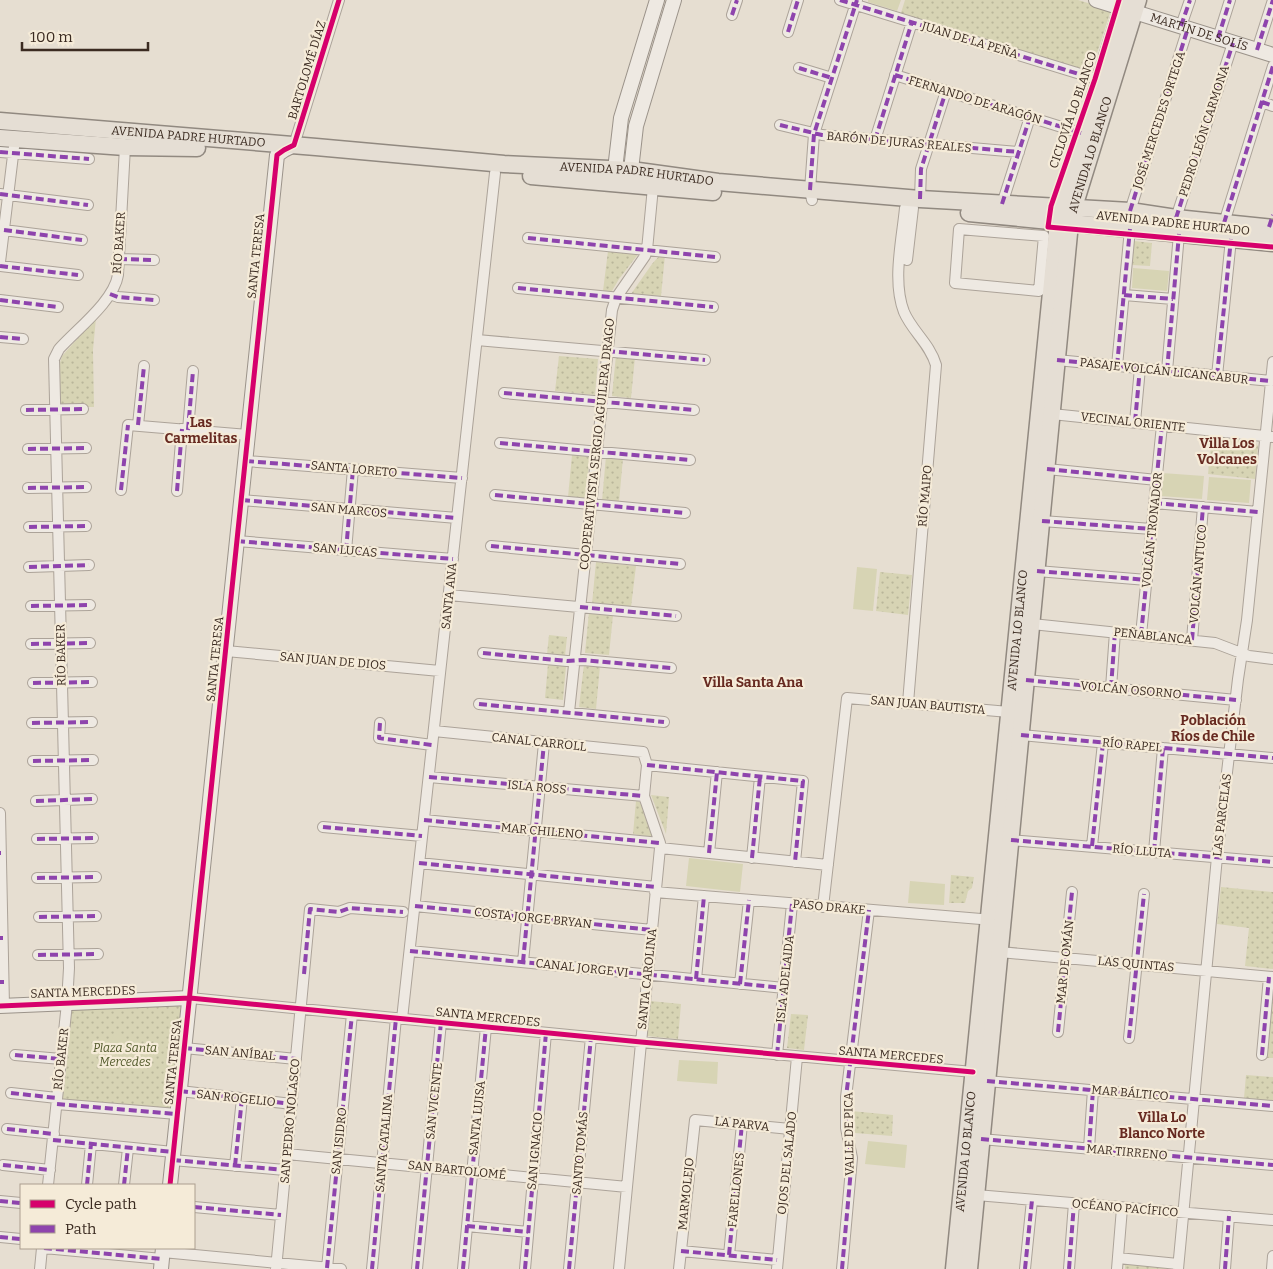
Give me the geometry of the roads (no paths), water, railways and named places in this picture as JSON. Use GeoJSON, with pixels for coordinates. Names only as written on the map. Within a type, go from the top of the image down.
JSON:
{"type":"FeatureCollection","features":[{"type":"Feature","properties":{"kind":"main road","name":"AVENIDA LO BLANCO"},"geometry":{"type":"LineString","coordinates":[[954,1269],[966,1217],[976,1195],[982,1139],[1000,952],[995,920],[1009,712],[1066,215],[1084,134],[1100,80],[1130,5]]}},
{"type":"Feature","properties":{"kind":"main road","name":"AVENIDA LO BLANCO"},"geometry":{"type":"LineString","coordinates":[[969,1269],[966,1217],[973,1072],[995,920],[1010,840],[1057,360],[1066,215],[1130,5]]}},
{"type":"Feature","properties":{"kind":"main road","name":"AVENIDA PADRE HURTADO"},"geometry":{"type":"LineString","coordinates":[[0,122],[504,164],[621,177],[653,186],[811,195]]}},
{"type":"Feature","properties":{"kind":"main road","name":"AVENIDA PADRE HURTADO"},"geometry":{"type":"LineString","coordinates":[[10,143],[182,147],[495,173],[718,182],[811,195],[912,205],[1066,215],[1130,211],[1177,226],[1231,239],[1272,228]]}},
{"type":"Feature","properties":{"kind":"main road","name":"AVENIDA PADRE HURTADO"},"geometry":{"type":"LineString","coordinates":[[912,205],[1002,204],[1130,229],[1224,223],[1272,228]]}},
{"type":"Feature","properties":{"kind":"street","name":"BARTOLOMÉ DÍAZ"},"geometry":{"type":"LineString","coordinates":[[294,145],[339,0]]}},
{"type":"Feature","properties":{"kind":"street"},"geometry":{"type":"LineString","coordinates":[[621,177],[619,127],[657,0]]}},
{"type":"Feature","properties":{"kind":"street"},"geometry":{"type":"LineString","coordinates":[[621,177],[674,0]]}},
{"type":"Feature","properties":{"kind":"street"},"geometry":{"type":"LineString","coordinates":[[732,15],[737,0]]}},
{"type":"Feature","properties":{"kind":"street"},"geometry":{"type":"LineString","coordinates":[[788,32],[798,0]]}},
{"type":"Feature","properties":{"kind":"street","name":"JUAN DE LA PEÑA"},"geometry":{"type":"LineString","coordinates":[[840,0],[856,2],[912,22],[1100,80]]}},
{"type":"Feature","properties":{"kind":"street","name":"MARTÍN DE SOLÍS"},"geometry":{"type":"LineString","coordinates":[[1096,0],[1130,5],[1184,28],[1273,55]]}},
{"type":"Feature","properties":{"kind":"street","name":"JOSÉ MERCEDES ORTEGA"},"geometry":{"type":"LineString","coordinates":[[1130,211],[1184,28],[1190,0]]}},
{"type":"Feature","properties":{"kind":"street"},"geometry":{"type":"LineString","coordinates":[[1218,38],[1230,0]]}},
{"type":"Feature","properties":{"kind":"street"},"geometry":{"type":"LineString","coordinates":[[1257,50],[1273,0]]}},
{"type":"Feature","properties":{"kind":"street"},"geometry":{"type":"LineString","coordinates":[[811,195],[814,134],[856,2]]}},
{"type":"Feature","properties":{"kind":"street"},"geometry":{"type":"LineString","coordinates":[[874,140],[912,22]]}},
{"type":"Feature","properties":{"kind":"street","name":"PEDRO LEÓN CARMONA"},"geometry":{"type":"LineString","coordinates":[[1167,371],[1177,226],[1232,42]]}},
{"type":"Feature","properties":{"kind":"street"},"geometry":{"type":"LineString","coordinates":[[1224,223],[1273,66]]}},
{"type":"Feature","properties":{"kind":"street"},"geometry":{"type":"LineString","coordinates":[[799,68],[832,78]]}},
{"type":"Feature","properties":{"kind":"street","name":"FERNANDO DE ARAGÓN"},"geometry":{"type":"LineString","coordinates":[[895,75],[1084,134]]}},
{"type":"Feature","properties":{"kind":"street","name":"RÍO MAIPO"},"geometry":{"type":"LineString","coordinates":[[908,703],[936,364],[933,353],[908,318],[900,298],[898,281],[920,173],[946,91]]}},
{"type":"Feature","properties":{"kind":"street"},"geometry":{"type":"LineString","coordinates":[[1262,102],[1273,106]]}},
{"type":"Feature","properties":{"kind":"street"},"geometry":{"type":"LineString","coordinates":[[623,110],[636,109],[640,114]]}},
{"type":"Feature","properties":{"kind":"street"},"geometry":{"type":"LineString","coordinates":[[1002,204],[1030,117]]}},
{"type":"Feature","properties":{"kind":"street","name":"BARÓN DE JURAS REALES"},"geometry":{"type":"LineString","coordinates":[[780,125],[814,134],[1019,152]]}},
{"type":"Feature","properties":{"kind":"street"},"geometry":{"type":"LineString","coordinates":[[0,152],[10,143]]}},
{"type":"Feature","properties":{"kind":"street"},"geometry":{"type":"LineString","coordinates":[[10,143],[89,159]]}},
{"type":"Feature","properties":{"kind":"street"},"geometry":{"type":"LineString","coordinates":[[10,143],[4,195],[4,230],[0,264],[78,275]]}},
{"type":"Feature","properties":{"kind":"street"},"geometry":{"type":"LineString","coordinates":[[277,155],[294,145]]}},
{"type":"Feature","properties":{"kind":"street","name":"RÍO BAKER"},"geometry":{"type":"LineString","coordinates":[[48,1184],[67,1003],[68,955],[54,362],[56,352],[110,294],[117,280],[125,147]]}},
{"type":"Feature","properties":{"kind":"street","name":"SANTA TERESA"},"geometry":{"type":"LineString","coordinates":[[170,1184],[277,155]]}},
{"type":"Feature","properties":{"kind":"street","name":"SANTA ANA"},"geometry":{"type":"LineString","coordinates":[[399,1018],[410,951],[495,173]]}},
{"type":"Feature","properties":{"kind":"street","name":"COOPERATIVISTA SERGIO AGUILERA DRAGO"},"geometry":{"type":"LineString","coordinates":[[570,712],[612,310],[616,298],[645,256],[647,250],[653,186]]}},
{"type":"Feature","properties":{"kind":"street"},"geometry":{"type":"LineString","coordinates":[[4,195],[88,205]]}},
{"type":"Feature","properties":{"kind":"street"},"geometry":{"type":"LineString","coordinates":[[959,229],[1044,236],[1039,291],[955,282],[959,229]]}},
{"type":"Feature","properties":{"kind":"street"},"geometry":{"type":"LineString","coordinates":[[1117,366],[1130,229]]}},
{"type":"Feature","properties":{"kind":"street"},"geometry":{"type":"LineString","coordinates":[[4,230],[82,240]]}},
{"type":"Feature","properties":{"kind":"street"},"geometry":{"type":"LineString","coordinates":[[528,238],[715,257]]}},
{"type":"Feature","properties":{"kind":"street"},"geometry":{"type":"LineString","coordinates":[[1217,376],[1231,239]]}},
{"type":"Feature","properties":{"kind":"street"},"geometry":{"type":"LineString","coordinates":[[119,259],[154,260]]}},
{"type":"Feature","properties":{"kind":"street"},"geometry":{"type":"LineString","coordinates":[[518,288],[713,307]]}},
{"type":"Feature","properties":{"kind":"street"},"geometry":{"type":"LineString","coordinates":[[110,294],[118,297],[154,300]]}},
{"type":"Feature","properties":{"kind":"street"},"geometry":{"type":"LineString","coordinates":[[1124,295],[1173,299]]}},
{"type":"Feature","properties":{"kind":"street"},"geometry":{"type":"LineString","coordinates":[[0,300],[58,307]]}},
{"type":"Feature","properties":{"kind":"street"},"geometry":{"type":"LineString","coordinates":[[0,337],[23,339]]}},
{"type":"Feature","properties":{"kind":"street"},"geometry":{"type":"LineString","coordinates":[[477,340],[705,360]]}},
{"type":"Feature","properties":{"kind":"street","name":"PASAJE VOLCÁN LICANCABUR"},"geometry":{"type":"LineString","coordinates":[[1057,360],[1271,381]]}},
{"type":"Feature","properties":{"kind":"street","name":"LAS PARCELAS"},"geometry":{"type":"LineString","coordinates":[[1178,1266],[1217,857],[1247,620],[1258,512],[1269,436],[1273,362]]}},
{"type":"Feature","properties":{"kind":"street"},"geometry":{"type":"LineString","coordinates":[[121,490],[144,366]]}},
{"type":"Feature","properties":{"kind":"street"},"geometry":{"type":"LineString","coordinates":[[1135,422],[1140,368]]}},
{"type":"Feature","properties":{"kind":"street"},"geometry":{"type":"LineString","coordinates":[[177,491],[193,371]]}},
{"type":"Feature","properties":{"kind":"street"},"geometry":{"type":"LineString","coordinates":[[504,393],[694,410]]}},
{"type":"Feature","properties":{"kind":"street"},"geometry":{"type":"LineString","coordinates":[[26,410],[83,409]]}},
{"type":"Feature","properties":{"kind":"street","name":"VECINAL ORIENTE"},"geometry":{"type":"LineString","coordinates":[[1052,414],[1269,436]]}},
{"type":"Feature","properties":{"kind":"street"},"geometry":{"type":"LineString","coordinates":[[133,425],[248,435]]}},
{"type":"Feature","properties":{"kind":"street","name":"VOLCÁN TRONADOR"},"geometry":{"type":"LineString","coordinates":[[1141,635],[1162,425]]}},
{"type":"Feature","properties":{"kind":"street"},"geometry":{"type":"LineString","coordinates":[[500,443],[690,460]]}},
{"type":"Feature","properties":{"kind":"street"},"geometry":{"type":"LineString","coordinates":[[28,449],[86,448]]}},
{"type":"Feature","properties":{"kind":"street","name":"SANTA LORETO"},"geometry":{"type":"LineString","coordinates":[[246,461],[462,478]]}},
{"type":"Feature","properties":{"kind":"street"},"geometry":{"type":"LineString","coordinates":[[346,551],[353,469]]}},
{"type":"Feature","properties":{"kind":"street"},"geometry":{"type":"LineString","coordinates":[[1046,469],[1157,480]]}},
{"type":"Feature","properties":{"kind":"street"},"geometry":{"type":"LineString","coordinates":[[28,488],[86,487]]}},
{"type":"Feature","properties":{"kind":"street"},"geometry":{"type":"LineString","coordinates":[[495,496],[685,513]]}},
{"type":"Feature","properties":{"kind":"street","name":"SAN MARCOS"},"geometry":{"type":"LineString","coordinates":[[242,500],[457,518]]}},
{"type":"Feature","properties":{"kind":"street"},"geometry":{"type":"LineString","coordinates":[[1154,503],[1258,512]]}},
{"type":"Feature","properties":{"kind":"street","name":"VOLCÁN ANTUCO"},"geometry":{"type":"LineString","coordinates":[[1192,640],[1204,507]]}},
{"type":"Feature","properties":{"kind":"street"},"geometry":{"type":"LineString","coordinates":[[1042,521],[1152,529]]}},
{"type":"Feature","properties":{"kind":"street"},"geometry":{"type":"LineString","coordinates":[[29,527],[86,526]]}},
{"type":"Feature","properties":{"kind":"street","name":"SAN LUCAS"},"geometry":{"type":"LineString","coordinates":[[237,541],[452,559]]}},
{"type":"Feature","properties":{"kind":"street"},"geometry":{"type":"LineString","coordinates":[[491,546],[680,564]]}},
{"type":"Feature","properties":{"kind":"street"},"geometry":{"type":"LineString","coordinates":[[29,567],[89,565]]}},
{"type":"Feature","properties":{"kind":"street"},"geometry":{"type":"LineString","coordinates":[[1037,570],[1147,580]]}},
{"type":"Feature","properties":{"kind":"street"},"geometry":{"type":"LineString","coordinates":[[449,595],[676,616]]}},
{"type":"Feature","properties":{"kind":"street"},"geometry":{"type":"LineString","coordinates":[[31,606],[90,604]]}},
{"type":"Feature","properties":{"kind":"street","name":"PEÑABLANCA"},"geometry":{"type":"LineString","coordinates":[[1032,624],[1222,644],[1254,657],[1273,659]]}},
{"type":"Feature","properties":{"kind":"street"},"geometry":{"type":"LineString","coordinates":[[1111,688],[1115,632]]}},
{"type":"Feature","properties":{"kind":"street"},"geometry":{"type":"LineString","coordinates":[[31,644],[90,643]]}},
{"type":"Feature","properties":{"kind":"street","name":"SAN JUAN DE DIOS"},"geometry":{"type":"LineString","coordinates":[[226,651],[440,671]]}},
{"type":"Feature","properties":{"kind":"street"},"geometry":{"type":"LineString","coordinates":[[483,653],[671,668]]}},
{"type":"Feature","properties":{"kind":"street","name":"VOLCÁN OSORNO"},"geometry":{"type":"LineString","coordinates":[[1026,680],[1236,700]]}},
{"type":"Feature","properties":{"kind":"street"},"geometry":{"type":"LineString","coordinates":[[33,683],[92,682]]}},
{"type":"Feature","properties":{"kind":"street","name":"SAN JUAN BAUTISTA"},"geometry":{"type":"LineString","coordinates":[[828,865],[847,698],[1009,712]]}},
{"type":"Feature","properties":{"kind":"street"},"geometry":{"type":"LineString","coordinates":[[479,704],[664,722]]}},
{"type":"Feature","properties":{"kind":"street"},"geometry":{"type":"LineString","coordinates":[[32,722],[92,722]]}},
{"type":"Feature","properties":{"kind":"street"},"geometry":{"type":"LineString","coordinates":[[380,723],[379,738],[432,745]]}},
{"type":"Feature","properties":{"kind":"street","name":"CANAL CARROLL"},"geometry":{"type":"LineString","coordinates":[[434,731],[643,752]]}},
{"type":"Feature","properties":{"kind":"street","name":"RÍO RAPEL"},"geometry":{"type":"LineString","coordinates":[[1021,735],[1273,758]]}},
{"type":"Feature","properties":{"kind":"street"},"geometry":{"type":"LineString","coordinates":[[523,962],[544,743]]}},
{"type":"Feature","properties":{"kind":"street"},"geometry":{"type":"LineString","coordinates":[[1092,846],[1104,743]]}},
{"type":"Feature","properties":{"kind":"street"},"geometry":{"type":"LineString","coordinates":[[1154,852],[1163,748]]}},
{"type":"Feature","properties":{"kind":"street","name":"SANTA CAROLINA"},"geometry":{"type":"LineString","coordinates":[[619,1269],[660,845],[644,796],[647,765],[643,752]]}},
{"type":"Feature","properties":{"kind":"street"},"geometry":{"type":"LineString","coordinates":[[33,761],[93,760]]}},
{"type":"Feature","properties":{"kind":"street"},"geometry":{"type":"LineString","coordinates":[[647,765],[803,781],[795,862]]}},
{"type":"Feature","properties":{"kind":"street"},"geometry":{"type":"LineString","coordinates":[[709,853],[717,772]]}},
{"type":"Feature","properties":{"kind":"street","name":"ISLA ROSS"},"geometry":{"type":"LineString","coordinates":[[429,777],[644,796]]}},
{"type":"Feature","properties":{"kind":"street"},"geometry":{"type":"LineString","coordinates":[[752,858],[760,777]]}},
{"type":"Feature","properties":{"kind":"street"},"geometry":{"type":"LineString","coordinates":[[36,801],[92,800]]}},
{"type":"Feature","properties":{"kind":"street"},"geometry":{"type":"LineString","coordinates":[[0,816],[2,1006]]}},
{"type":"Feature","properties":{"kind":"street","name":"MAR CHILENO"},"geometry":{"type":"LineString","coordinates":[[424,820],[828,865]]}},
{"type":"Feature","properties":{"kind":"street"},"geometry":{"type":"LineString","coordinates":[[322,827],[422,836]]}},
{"type":"Feature","properties":{"kind":"street"},"geometry":{"type":"LineString","coordinates":[[37,839],[93,838]]}},
{"type":"Feature","properties":{"kind":"street","name":"RÍO LLUTA"},"geometry":{"type":"LineString","coordinates":[[1010,840],[1273,862]]}},
{"type":"Feature","properties":{"kind":"street","name":"PASO DRAKE"},"geometry":{"type":"LineString","coordinates":[[419,864],[656,889],[704,896],[995,920]]}},
{"type":"Feature","properties":{"kind":"street"},"geometry":{"type":"LineString","coordinates":[[823,907],[828,865]]}},
{"type":"Feature","properties":{"kind":"street"},"geometry":{"type":"LineString","coordinates":[[37,878],[96,877]]}},
{"type":"Feature","properties":{"kind":"street","name":"MAR DE OMÁN"},"geometry":{"type":"LineString","coordinates":[[1058,1032],[1072,892]]}},
{"type":"Feature","properties":{"kind":"street"},"geometry":{"type":"LineString","coordinates":[[1130,1038],[1144,894]]}},
{"type":"Feature","properties":{"kind":"street"},"geometry":{"type":"LineString","coordinates":[[696,979],[704,896]]}},
{"type":"Feature","properties":{"kind":"street"},"geometry":{"type":"LineString","coordinates":[[740,984],[749,900]]}},
{"type":"Feature","properties":{"kind":"street","name":"ISLA ADELAIDA"},"geometry":{"type":"LineString","coordinates":[[777,1055],[792,904]]}},
{"type":"Feature","properties":{"kind":"street","name":"COSTA JORGE BRYAN"},"geometry":{"type":"LineString","coordinates":[[415,906],[652,930]]}},
{"type":"Feature","properties":{"kind":"street","name":"SAN PEDRO NOLASCO"},"geometry":{"type":"LineString","coordinates":[[277,1266],[310,910],[339,912],[350,908],[403,912]]}},
{"type":"Feature","properties":{"kind":"street","name":"VALLE DE PICA"},"geometry":{"type":"LineString","coordinates":[[842,1269],[851,1162],[846,1114],[869,910]]}},
{"type":"Feature","properties":{"kind":"street"},"geometry":{"type":"LineString","coordinates":[[39,917],[96,916]]}},
{"type":"Feature","properties":{"kind":"street","name":"CANAL JORGE VI"},"geometry":{"type":"LineString","coordinates":[[410,951],[784,988]]}},
{"type":"Feature","properties":{"kind":"street","name":"LAS QUINTAS"},"geometry":{"type":"LineString","coordinates":[[1000,952],[1271,977]]}},
{"type":"Feature","properties":{"kind":"street"},"geometry":{"type":"LineString","coordinates":[[38,955],[98,954]]}},
{"type":"Feature","properties":{"kind":"street"},"geometry":{"type":"LineString","coordinates":[[1262,1055],[1271,977]]}},
{"type":"Feature","properties":{"kind":"street","name":"SANTA MERCEDES"},"geometry":{"type":"LineString","coordinates":[[2,1006],[190,998],[777,1055],[973,1072]]}},
{"type":"Feature","properties":{"kind":"street","name":"SAN ISIDRO"},"geometry":{"type":"LineString","coordinates":[[327,1268],[352,1014]]}},
{"type":"Feature","properties":{"kind":"street","name":"SANTA CATALINA"},"geometry":{"type":"LineString","coordinates":[[372,1269],[399,1018]]}},
{"type":"Feature","properties":{"kind":"street","name":"SAN VICENTE"},"geometry":{"type":"LineString","coordinates":[[417,1269],[441,1022]]}},
{"type":"Feature","properties":{"kind":"street","name":"SANTA LUISA"},"geometry":{"type":"LineString","coordinates":[[463,1269],[486,1027]]}},
{"type":"Feature","properties":{"kind":"street","name":"SAN IGNACIO"},"geometry":{"type":"LineString","coordinates":[[525,1269],[546,1033]]}},
{"type":"Feature","properties":{"kind":"street","name":"SANTO TOMÁS"},"geometry":{"type":"LineString","coordinates":[[569,1269],[590,1037]]}},
{"type":"Feature","properties":{"kind":"street","name":"SAN ANÍBAL"},"geometry":{"type":"LineString","coordinates":[[184,1048],[296,1059]]}},
{"type":"Feature","properties":{"kind":"street"},"geometry":{"type":"LineString","coordinates":[[15,1055],[61,1059]]}},
{"type":"Feature","properties":{"kind":"street","name":"OJOS DEL SALADO"},"geometry":{"type":"LineString","coordinates":[[777,1264],[797,1056]]}},
{"type":"Feature","properties":{"kind":"street","name":"MAR BÁLTICO"},"geometry":{"type":"LineString","coordinates":[[987,1081],[1273,1106]]}},
{"type":"Feature","properties":{"kind":"street"},"geometry":{"type":"LineString","coordinates":[[1089,1148],[1093,1090]]}},
{"type":"Feature","properties":{"kind":"street","name":"SAN ROGELIO"},"geometry":{"type":"LineString","coordinates":[[180,1091],[292,1104]]}},
{"type":"Feature","properties":{"kind":"street"},"geometry":{"type":"LineString","coordinates":[[11,1093],[57,1101],[178,1114]]}},
{"type":"Feature","properties":{"kind":"street"},"geometry":{"type":"LineString","coordinates":[[235,1166],[242,1098]]}},
{"type":"Feature","properties":{"kind":"street","name":"LA PARVA"},"geometry":{"type":"LineString","coordinates":[[695,1120],[790,1129]]}},
{"type":"Feature","properties":{"kind":"street","name":"MARMOLEJO"},"geometry":{"type":"LineString","coordinates":[[679,1269],[695,1120]]}},
{"type":"Feature","properties":{"kind":"street","name":"FARELLONES"},"geometry":{"type":"LineString","coordinates":[[729,1255],[742,1124]]}},
{"type":"Feature","properties":{"kind":"street"},"geometry":{"type":"LineString","coordinates":[[7,1129],[235,1166],[285,1170]]}},
{"type":"Feature","properties":{"kind":"street","name":"MAR TIRRENO"},"geometry":{"type":"LineString","coordinates":[[982,1139],[1273,1165]]}},
{"type":"Feature","properties":{"kind":"street"},"geometry":{"type":"LineString","coordinates":[[87,1184],[91,1144]]}},
{"type":"Feature","properties":{"kind":"street"},"geometry":{"type":"LineString","coordinates":[[124,1184],[128,1148]]}},
{"type":"Feature","properties":{"kind":"street","name":"SAN BARTOLOMÉ"},"geometry":{"type":"LineString","coordinates":[[287,1154],[627,1187]]}},
{"type":"Feature","properties":{"kind":"street"},"geometry":{"type":"LineString","coordinates":[[3,1165],[50,1170]]}},
{"type":"Feature","properties":{"kind":"street","name":"OCÉANO PACÍFICO"},"geometry":{"type":"LineString","coordinates":[[976,1195],[1273,1220]]}},
{"type":"Feature","properties":{"kind":"street"},"geometry":{"type":"LineString","coordinates":[[1026,1269],[1032,1200]]}},
{"type":"Feature","properties":{"kind":"street"},"geometry":{"type":"LineString","coordinates":[[0,1201],[20,1203]]}},
{"type":"Feature","properties":{"kind":"street"},"geometry":{"type":"LineString","coordinates":[[1068,1269],[1074,1204]]}},
{"type":"Feature","properties":{"kind":"street"},"geometry":{"type":"LineString","coordinates":[[195,1207],[281,1215]]}},
{"type":"Feature","properties":{"kind":"street"},"geometry":{"type":"LineString","coordinates":[[1122,1208],[1117,1264],[1178,1266]]}},
{"type":"Feature","properties":{"kind":"street"},"geometry":{"type":"LineString","coordinates":[[1225,1269],[1229,1216]]}},
{"type":"Feature","properties":{"kind":"street"},"geometry":{"type":"LineString","coordinates":[[467,1226],[528,1232]]}},
{"type":"Feature","properties":{"kind":"street"},"geometry":{"type":"LineString","coordinates":[[0,1237],[20,1239]]}},
{"type":"Feature","properties":{"kind":"street"},"geometry":{"type":"LineString","coordinates":[[40,1269],[43,1249]]}},
{"type":"Feature","properties":{"kind":"street"},"geometry":{"type":"LineString","coordinates":[[80,1249],[277,1266],[340,1269]]}},
{"type":"Feature","properties":{"kind":"street"},"geometry":{"type":"LineString","coordinates":[[681,1251],[729,1255],[777,1264]]}},
{"type":"Feature","properties":{"kind":"street"},"geometry":{"type":"LineString","coordinates":[[1272,1269],[1273,1256]]}},
{"type":"Feature","properties":{"kind":"district","name":"Las Carmelitas"},"geometry":{"type":"Point","coordinates":[201,430]}},
{"type":"Feature","properties":{"kind":"district","name":"Villa Los Volcanes"},"geometry":{"type":"Point","coordinates":[1227,452]}},
{"type":"Feature","properties":{"kind":"district","name":"Villa Santa Ana"},"geometry":{"type":"Point","coordinates":[753,682]}},
{"type":"Feature","properties":{"kind":"district","name":"Población Ríos de Chile"},"geometry":{"type":"Point","coordinates":[1213,728]}},
{"type":"Feature","properties":{"kind":"district","name":"Villa Lo Blanco Norte"},"geometry":{"type":"Point","coordinates":[1162,1126]}},
{"type":"Feature","properties":{"kind":"park label","name":"Plaza Santa Mercedes"},"geometry":{"type":"Point","coordinates":[125,1055]}}]}
